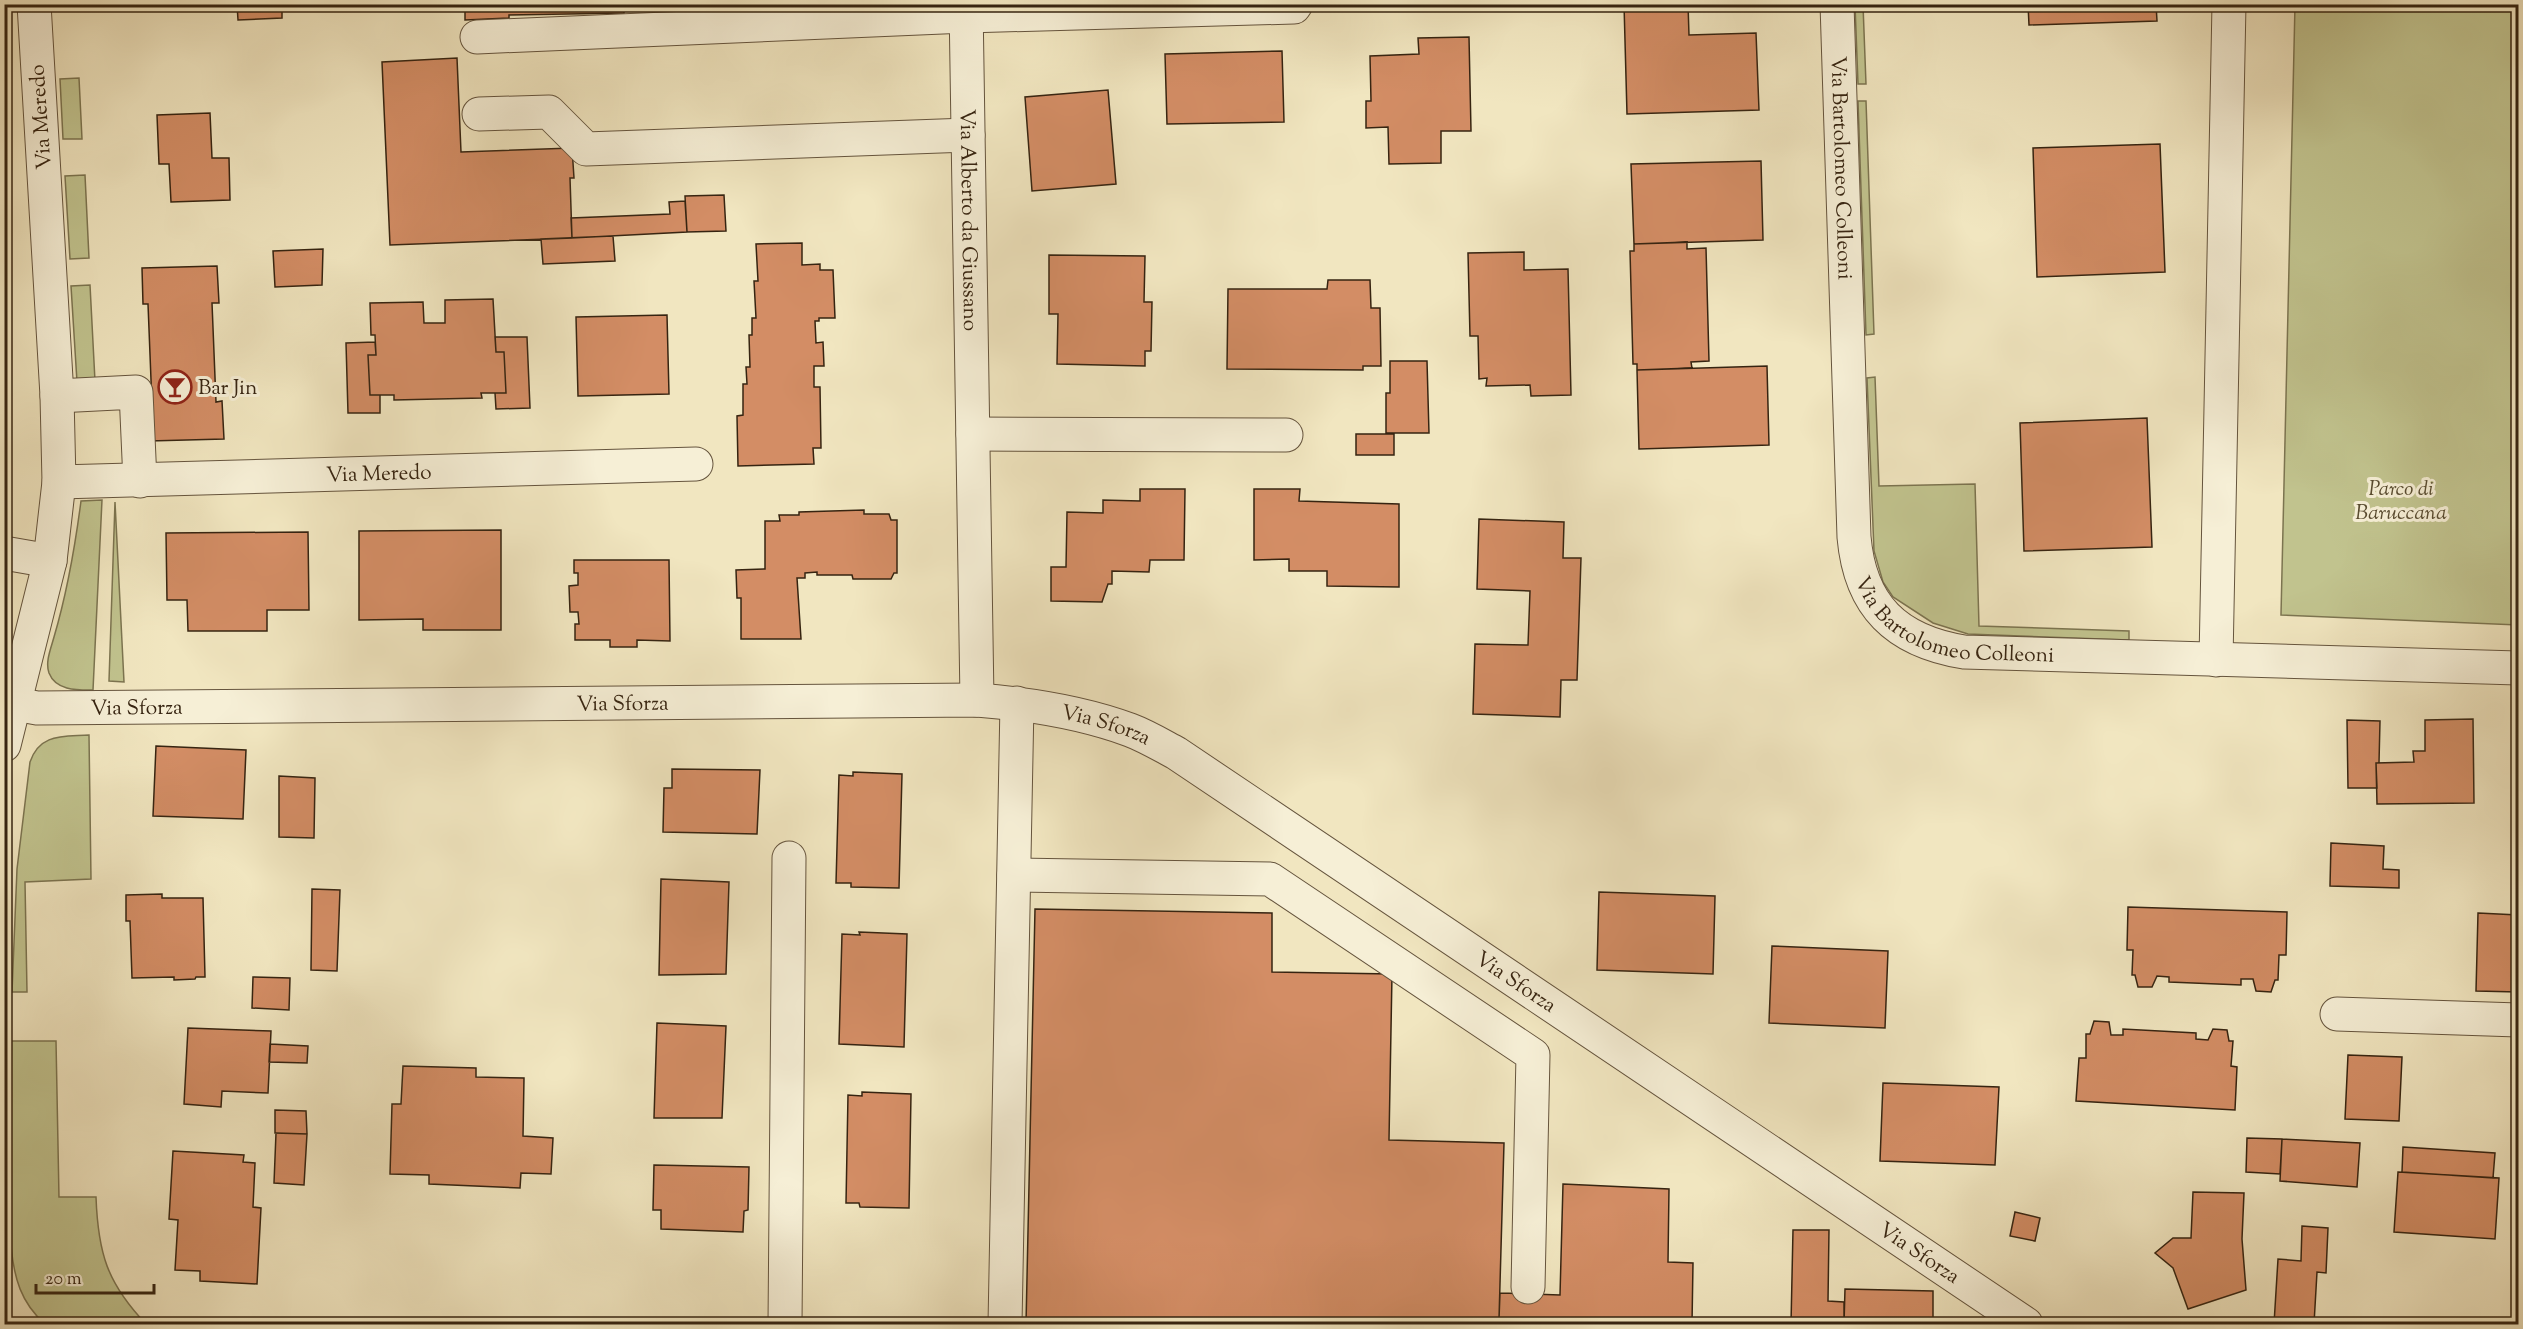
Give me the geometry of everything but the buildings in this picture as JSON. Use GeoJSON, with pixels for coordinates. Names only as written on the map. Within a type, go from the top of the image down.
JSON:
{"type":"FeatureCollection","features":[{"type":"Feature","properties":{"kind":"street","name":"Via Meredo"},"geometry":{"type":"LineString","coordinates":[[4,746],[50,561],[59,482],[57,396],[34,4]]}},
{"type":"Feature","properties":{"kind":"street"},"geometry":{"type":"LineString","coordinates":[[477,37],[966,10],[1293,7],[1296,4]]}},
{"type":"Feature","properties":{"kind":"street","name":"Via Bartolomeo Colleoni"},"geometry":{"type":"LineString","coordinates":[[1836,4],[1853,520],[1857,561],[1867,593],[1883,615],[1926,641],[1953,650],[2518,668]]}},
{"type":"Feature","properties":{"kind":"street"},"geometry":{"type":"LineString","coordinates":[[2216,660],[2229,4]]}},
{"type":"Feature","properties":{"kind":"street","name":"Via Alberto da Giussano"},"geometry":{"type":"LineString","coordinates":[[966,10],[977,700]]}},
{"type":"Feature","properties":{"kind":"street"},"geometry":{"type":"LineString","coordinates":[[479,114],[549,111],[586,149],[968,135]]}},
{"type":"Feature","properties":{"kind":"street"},"geometry":{"type":"LineString","coordinates":[[57,396],[136,392],[140,481]]}},
{"type":"Feature","properties":{"kind":"street"},"geometry":{"type":"LineString","coordinates":[[973,434],[1286,435]]}},
{"type":"Feature","properties":{"kind":"street","name":"Via Meredo"},"geometry":{"type":"LineString","coordinates":[[59,482],[696,464]]}},
{"type":"Feature","properties":{"kind":"street"},"geometry":{"type":"LineString","coordinates":[[4,553],[50,561]]}},
{"type":"Feature","properties":{"kind":"street","name":"Via Sforza"},"geometry":{"type":"LineString","coordinates":[[15,704],[37,708],[977,700],[1017,703],[1093,718],[1132,731],[1176,753],[2023,1323]]}},
{"type":"Feature","properties":{"kind":"street"},"geometry":{"type":"LineString","coordinates":[[1005,1324],[1017,703]]}},
{"type":"Feature","properties":{"kind":"street"},"geometry":{"type":"LineString","coordinates":[[785,1324],[789,858]]}},
{"type":"Feature","properties":{"kind":"street"},"geometry":{"type":"LineString","coordinates":[[1014,875],[1270,879],[1533,1055],[1528,1287]]}},
{"type":"Feature","properties":{"kind":"street"},"geometry":{"type":"LineString","coordinates":[[2337,1014],[2518,1020]]}},
{"type":"Feature","properties":{"kind":"green space"},"geometry":{"type":"Polygon","coordinates":[[[1855,5],[1863,5],[1866,84],[1858,84],[1855,5]]]}},
{"type":"Feature","properties":{"kind":"green space","name":"Parco di Baruccana"},"geometry":{"type":"Polygon","coordinates":[[[2295,5],[2518,5],[2518,625],[2281,615],[2295,5]]]}},
{"type":"Feature","properties":{"kind":"green space"},"geometry":{"type":"Polygon","coordinates":[[[79,78],[82,139],[63,139],[60,79],[79,78]]]}},
{"type":"Feature","properties":{"kind":"green space"},"geometry":{"type":"Polygon","coordinates":[[[1858,101],[1866,101],[1874,334],[1866,335],[1858,101]]]}},
{"type":"Feature","properties":{"kind":"green space"},"geometry":{"type":"Polygon","coordinates":[[[85,175],[89,258],[70,259],[65,176],[85,175]]]}},
{"type":"Feature","properties":{"kind":"green space"},"geometry":{"type":"Polygon","coordinates":[[[90,285],[95,381],[77,382],[71,286],[90,285]]]}},
{"type":"Feature","properties":{"kind":"green space"},"geometry":{"type":"Polygon","coordinates":[[[1875,377],[1879,486],[1975,484],[1979,626],[2129,631],[2129,640],[1968,634],[1933,623],[1893,597],[1883,582],[1874,551],[1867,378],[1875,377]]]}},
{"type":"Feature","properties":{"kind":"green space"},"geometry":{"type":"Polygon","coordinates":[[[102,500],[93,690],[74,689],[62,686],[52,679],[48,669],[48,660],[67,587],[81,501],[102,500]]]}},
{"type":"Feature","properties":{"kind":"green space"},"geometry":{"type":"Polygon","coordinates":[[[115,502],[124,682],[109,681],[115,502]]]}},
{"type":"Feature","properties":{"kind":"green space"},"geometry":{"type":"Polygon","coordinates":[[[89,735],[91,879],[25,882],[27,992],[12,992],[17,869],[30,762],[34,753],[46,741],[54,738],[89,735]]]}},
{"type":"Feature","properties":{"kind":"green space"},"geometry":{"type":"Polygon","coordinates":[[[9,1041],[56,1041],[59,1197],[96,1197],[99,1235],[107,1266],[122,1295],[146,1324],[45,1324],[24,1299],[14,1269],[11,1246],[9,1041]]]}},
{"type":"Feature","properties":{"kind":"place","name":"Bar Jin"},"geometry":{"type":"Point","coordinates":[175,387]}}]}
